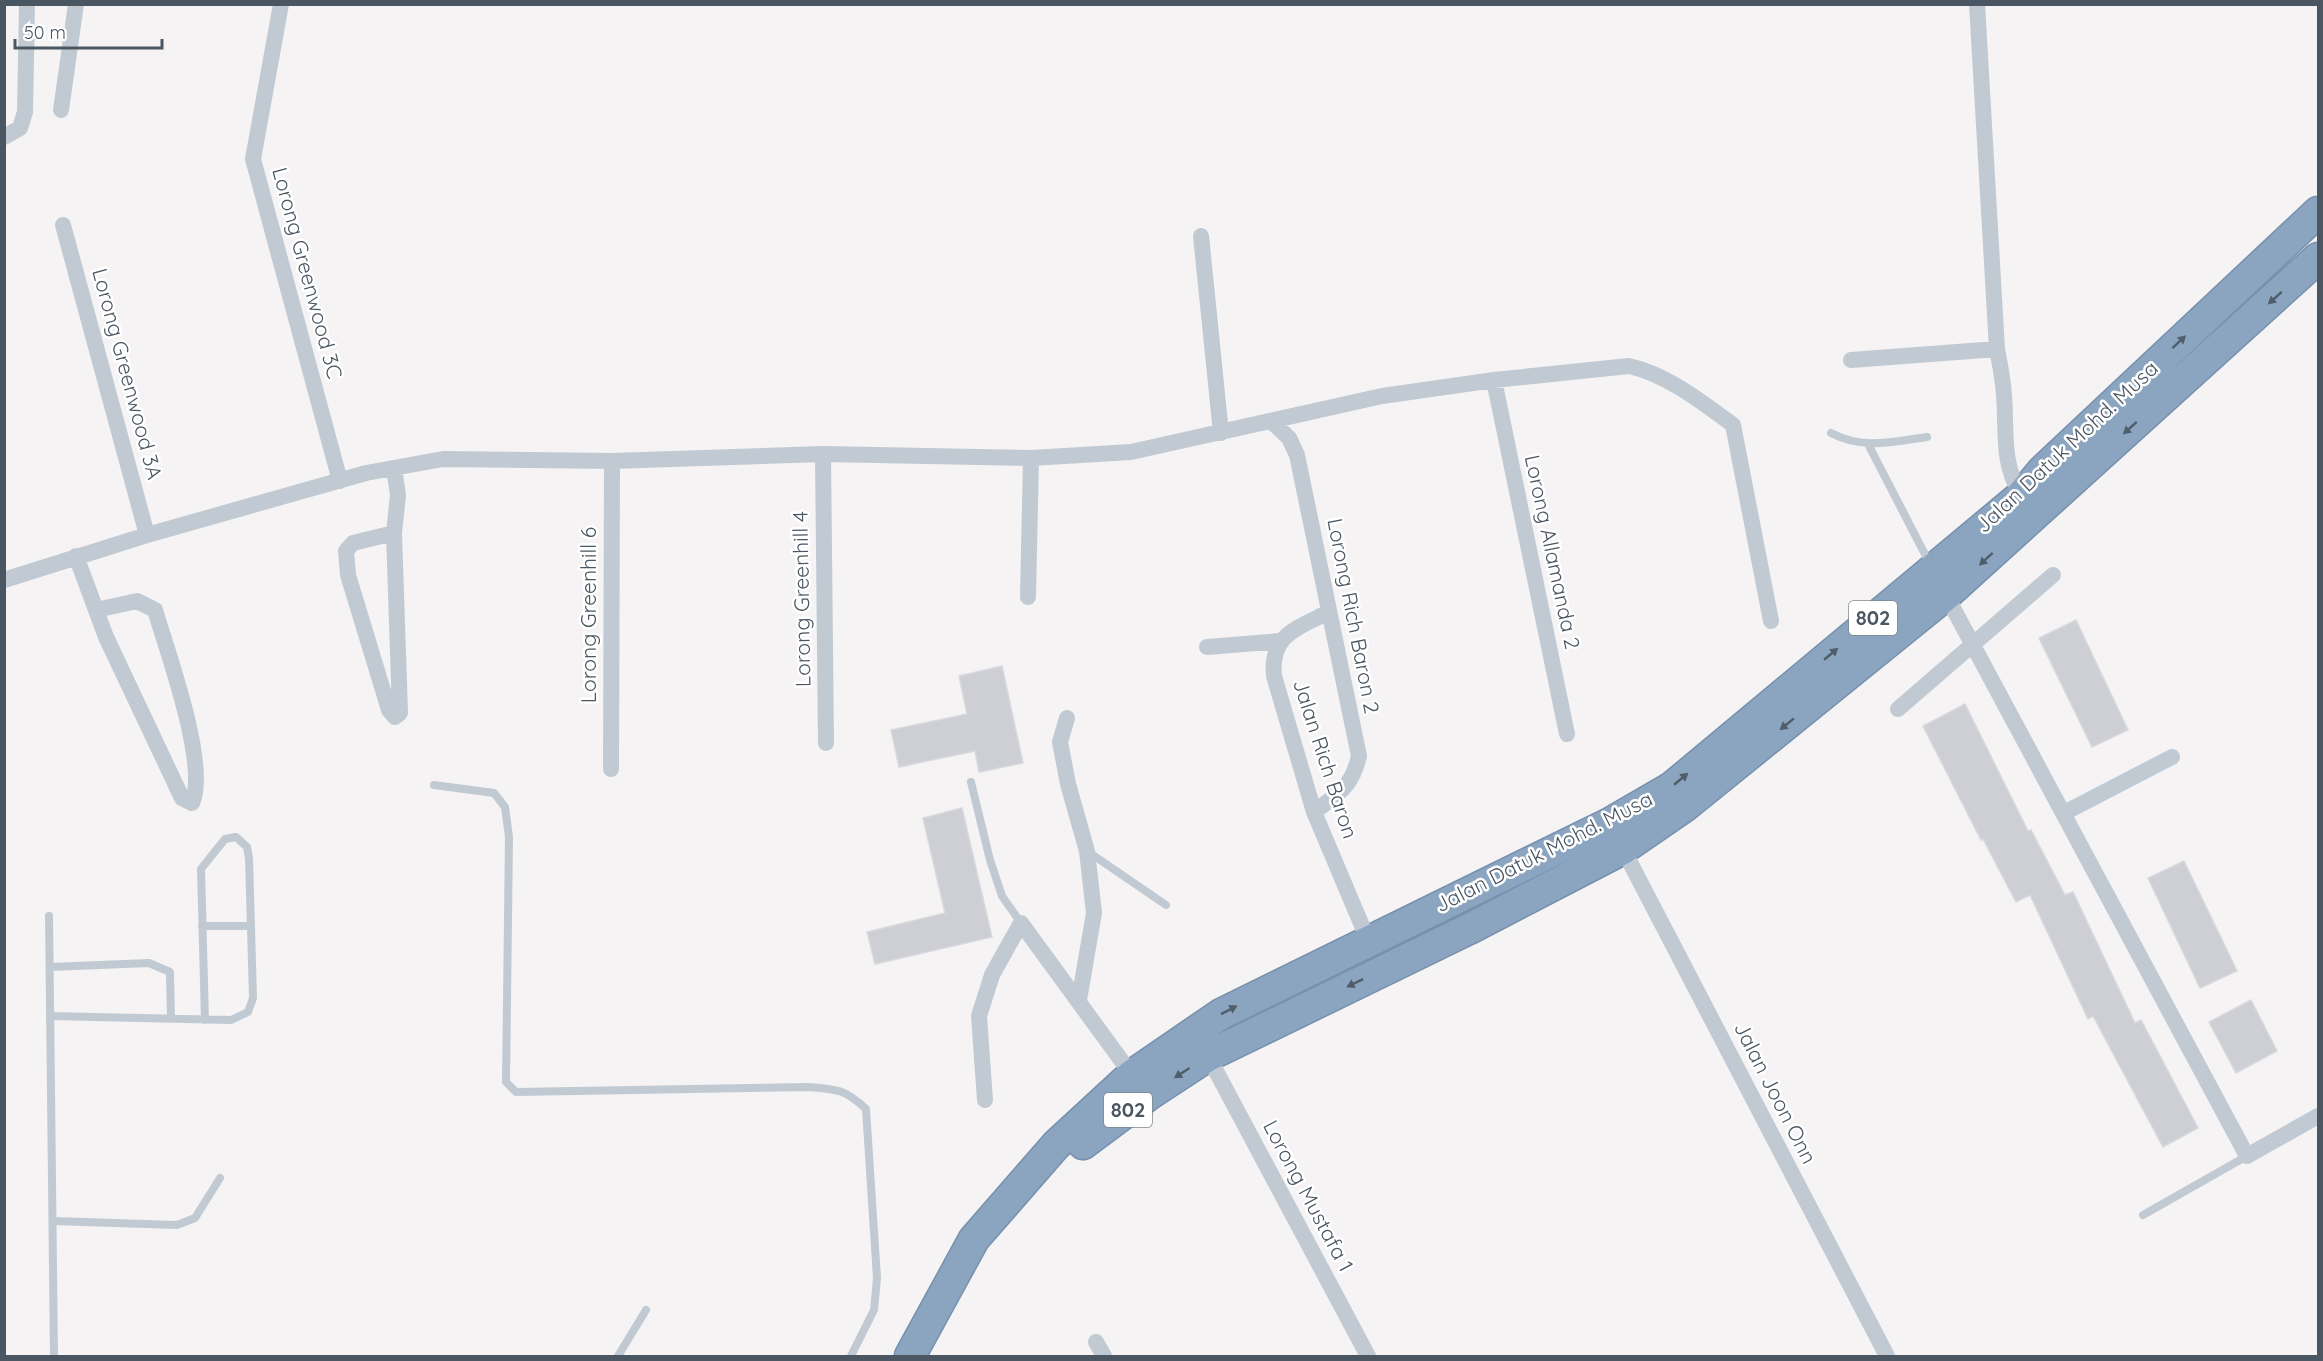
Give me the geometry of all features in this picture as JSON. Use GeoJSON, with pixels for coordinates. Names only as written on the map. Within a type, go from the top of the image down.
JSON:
{"type":"FeatureCollection","features":[{"type":"Feature","properties":{"kind":"highway","name":"Jalan Datuk Mohd. Musa"},"geometry":{"type":"LineString","coordinates":[[910,1356],[974,1239],[1056,1145],[1132,1075],[1221,1014],[1610,823],[1672,786],[2021,496],[2042,471],[2319,212]]}},
{"type":"Feature","properties":{"kind":"highway","name":"Jalan Datuk Mohd. Musa"},"geometry":{"type":"LineString","coordinates":[[931,1356],[994,1243],[1066,1156],[1150,1094],[1208,1056],[1407,957],[1469,929],[1623,849],[1684,807],[1946,596],[2319,258]]}},
{"type":"Feature","properties":{"kind":"highway"},"geometry":{"type":"LineString","coordinates":[[1368,940],[1378,951],[1407,957]]}},
{"type":"Feature","properties":{"kind":"street"},"geometry":{"type":"LineString","coordinates":[[4,137],[20,128],[25,112],[27,4]]}},
{"type":"Feature","properties":{"kind":"street"},"geometry":{"type":"LineString","coordinates":[[61,110],[76,4]]}},
{"type":"Feature","properties":{"kind":"street","name":"Lorong Greenwood 3C"},"geometry":{"type":"LineString","coordinates":[[281,4],[253,159],[340,481]]}},
{"type":"Feature","properties":{"kind":"street"},"geometry":{"type":"LineString","coordinates":[[1977,4],[1998,348],[2005,398],[2006,458],[2012,479],[2021,496]]}},
{"type":"Feature","properties":{"kind":"street","name":"Lorong Greenwood 3A"},"geometry":{"type":"LineString","coordinates":[[63,225],[147,535]]}},
{"type":"Feature","properties":{"kind":"street"},"geometry":{"type":"LineString","coordinates":[[1201,236],[1221,433]]}},
{"type":"Feature","properties":{"kind":"street"},"geometry":{"type":"LineString","coordinates":[[1851,360],[1998,348]]}},
{"type":"Feature","properties":{"kind":"street"},"geometry":{"type":"LineString","coordinates":[[4,580],[147,535],[340,481],[443,459],[612,460],[823,454],[1031,458],[1131,452],[1382,396],[1494,380],[1629,366],[1647,370],[1733,425],[1771,621]]}},
{"type":"Feature","properties":{"kind":"street","name":"Lorong Allamanda 2"},"geometry":{"type":"LineString","coordinates":[[1494,380],[1567,734]]}},
{"type":"Feature","properties":{"kind":"street","name":"Lorong Rich Baron 2"},"geometry":{"type":"LineString","coordinates":[[1271,421],[1289,438],[1297,455],[1327,613],[1359,756],[1355,773],[1346,788],[1314,812]]}},
{"type":"Feature","properties":{"kind":"street","name":"Lorong Greenhill 4"},"geometry":{"type":"LineString","coordinates":[[823,454],[826,743]]}},
{"type":"Feature","properties":{"kind":"street"},"geometry":{"type":"LineString","coordinates":[[1028,597],[1031,458]]}},
{"type":"Feature","properties":{"kind":"street","name":"Lorong Greenhill 6"},"geometry":{"type":"LineString","coordinates":[[611,769],[612,460]]}},
{"type":"Feature","properties":{"kind":"street"},"geometry":{"type":"LineString","coordinates":[[394,468],[398,495],[394,533],[400,713],[395,717],[389,710],[348,575],[346,551],[353,543],[394,533]]}},
{"type":"Feature","properties":{"kind":"street"},"geometry":{"type":"LineString","coordinates":[[76,556],[96,610],[182,798],[192,803],[194,798],[193,745],[155,610],[137,601],[96,610]]}},
{"type":"Feature","properties":{"kind":"street"},"geometry":{"type":"LineString","coordinates":[[1898,709],[2053,575]]}},
{"type":"Feature","properties":{"kind":"street"},"geometry":{"type":"LineString","coordinates":[[1946,596],[1973,642],[2247,1156],[2319,1116]]}},
{"type":"Feature","properties":{"kind":"street"},"geometry":{"type":"LineString","coordinates":[[1207,647],[1281,641],[1300,627],[1327,613]]}},
{"type":"Feature","properties":{"kind":"street","name":"Jalan Rich Baron"},"geometry":{"type":"LineString","coordinates":[[1281,641],[1276,646],[1273,660],[1274,676],[1314,812],[1368,940]]}},
{"type":"Feature","properties":{"kind":"street"},"geometry":{"type":"LineString","coordinates":[[1067,718],[1060,742],[1068,784],[1087,851],[1094,914],[1079,1000]]}},
{"type":"Feature","properties":{"kind":"street"},"geometry":{"type":"LineString","coordinates":[[2064,813],[2172,757]]}},
{"type":"Feature","properties":{"kind":"street","name":"Jalan Joon Onn"},"geometry":{"type":"LineString","coordinates":[[1623,849],[1887,1356]]}},
{"type":"Feature","properties":{"kind":"street"},"geometry":{"type":"LineString","coordinates":[[985,1100],[979,1016],[992,975],[1021,923],[1132,1075]]}},
{"type":"Feature","properties":{"kind":"street","name":"Lorong Mustafa 1"},"geometry":{"type":"LineString","coordinates":[[1208,1056],[1368,1356]]}},
{"type":"Feature","properties":{"kind":"lane"},"geometry":{"type":"LineString","coordinates":[[1831,433],[1850,442],[1868,444],[1927,437]]}},
{"type":"Feature","properties":{"kind":"lane"},"geometry":{"type":"LineString","coordinates":[[1868,444],[1932,568]]}},
{"type":"Feature","properties":{"kind":"lane"},"geometry":{"type":"LineString","coordinates":[[972,782],[990,860],[1002,896],[1021,923]]}},
{"type":"Feature","properties":{"kind":"lane"},"geometry":{"type":"LineString","coordinates":[[434,785],[494,793],[505,807],[509,837],[506,1082],[516,1092],[808,1087],[837,1089],[851,1095],[866,1109],[877,1278],[874,1310],[851,1356]]}},
{"type":"Feature","properties":{"kind":"lane"},"geometry":{"type":"LineString","coordinates":[[51,1016],[205,1020],[231,1020],[249,1012],[252,999],[249,858],[247,848],[236,837],[225,839],[201,869],[205,1020]]}},
{"type":"Feature","properties":{"kind":"lane"},"geometry":{"type":"LineString","coordinates":[[1087,851],[1166,905]]}},
{"type":"Feature","properties":{"kind":"lane"},"geometry":{"type":"LineString","coordinates":[[50,916],[54,1356]]}},
{"type":"Feature","properties":{"kind":"lane"},"geometry":{"type":"LineString","coordinates":[[202,926],[251,926]]}},
{"type":"Feature","properties":{"kind":"lane"},"geometry":{"type":"LineString","coordinates":[[50,968],[148,963],[159,965],[170,972],[171,1019]]}},
{"type":"Feature","properties":{"kind":"lane"},"geometry":{"type":"LineString","coordinates":[[2143,1215],[2247,1156]]}},
{"type":"Feature","properties":{"kind":"lane"},"geometry":{"type":"LineString","coordinates":[[53,1221],[177,1225],[195,1218],[220,1178]]}},
{"type":"Feature","properties":{"kind":"lane"},"geometry":{"type":"LineString","coordinates":[[618,1356],[646,1310]]}},
{"type":"Feature","properties":{"kind":"building"},"geometry":{"type":"Polygon","coordinates":[[[2076,620],[2128,730],[2092,747],[2039,638],[2076,620]]]}},
{"type":"Feature","properties":{"kind":"building"},"geometry":{"type":"Polygon","coordinates":[[[1002,666],[1023,763],[979,772],[975,751],[899,767],[891,730],[967,714],[959,676],[1002,666]]]}},
{"type":"Feature","properties":{"kind":"building"},"geometry":{"type":"Polygon","coordinates":[[[1965,704],[2028,831],[2031,830],[2065,895],[2073,892],[2135,1023],[2141,1020],[2198,1128],[2163,1147],[2093,1016],[2088,1019],[2030,895],[2016,902],[1983,839],[1981,840],[1923,726],[1965,704]]]}},
{"type":"Feature","properties":{"kind":"building"},"geometry":{"type":"Polygon","coordinates":[[[962,808],[992,937],[875,964],[867,932],[945,913],[923,818],[962,808]]]}},
{"type":"Feature","properties":{"kind":"building"},"geometry":{"type":"Polygon","coordinates":[[[2184,861],[2237,971],[2200,988],[2148,878],[2184,861]]]}},
{"type":"Feature","properties":{"kind":"building"},"geometry":{"type":"Polygon","coordinates":[[[2251,1000],[2277,1051],[2236,1073],[2209,1022],[2251,1000]]]}}]}
